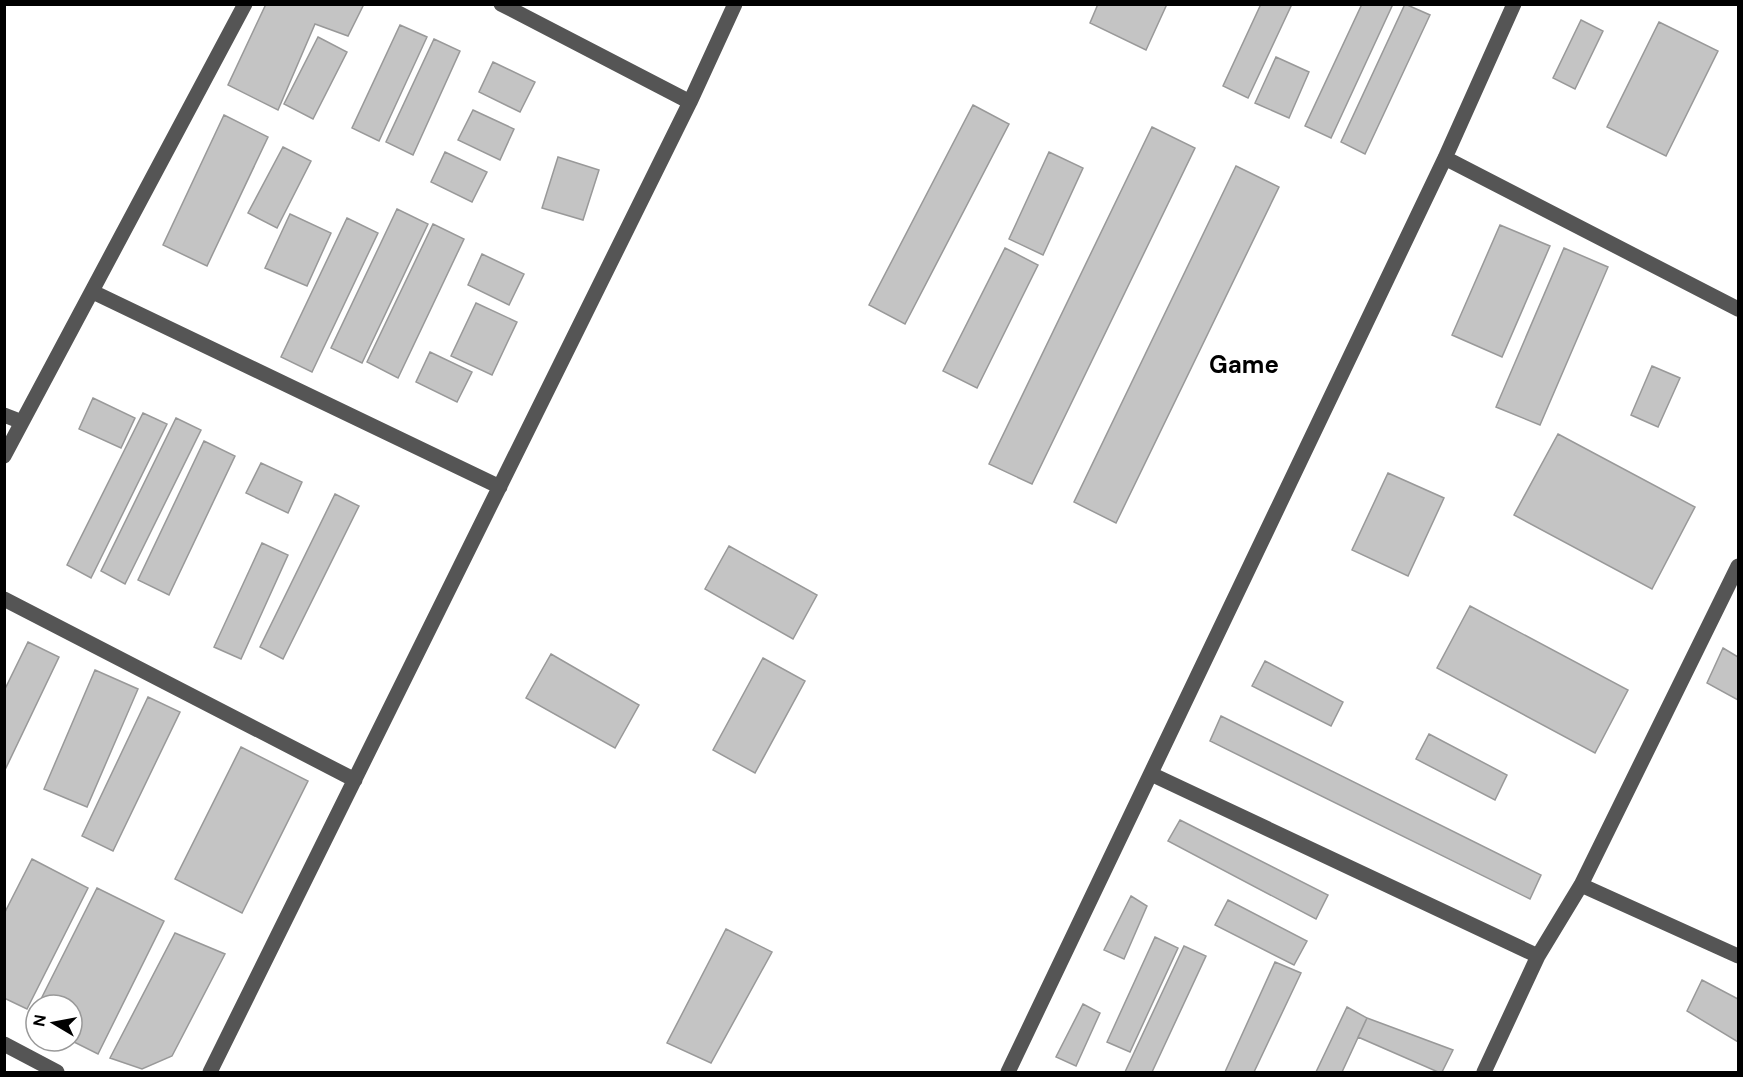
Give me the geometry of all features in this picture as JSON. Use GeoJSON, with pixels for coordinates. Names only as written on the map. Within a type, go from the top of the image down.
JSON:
{"type":"FeatureCollection","features":[{"type":"Feature","properties":{"kind":"street"},"geometry":{"type":"LineString","coordinates":[[4,456],[245,4]]}},
{"type":"Feature","properties":{"kind":"street"},"geometry":{"type":"LineString","coordinates":[[501,4],[690,102]]}},
{"type":"Feature","properties":{"kind":"street"},"geometry":{"type":"LineString","coordinates":[[210,1072],[690,102],[735,4]]}},
{"type":"Feature","properties":{"kind":"street"},"geometry":{"type":"LineString","coordinates":[[1009,1072],[1445,158],[1514,4]]}},
{"type":"Feature","properties":{"kind":"street"},"geometry":{"type":"LineString","coordinates":[[1445,158],[1738,309]]}},
{"type":"Feature","properties":{"kind":"street"},"geometry":{"type":"LineString","coordinates":[[93,292],[500,487]]}},
{"type":"Feature","properties":{"kind":"street"},"geometry":{"type":"LineString","coordinates":[[4,415],[22,422]]}},
{"type":"Feature","properties":{"kind":"street"},"geometry":{"type":"LineString","coordinates":[[1484,1072],[1538,956],[1581,885],[1738,566]]}},
{"type":"Feature","properties":{"kind":"street"},"geometry":{"type":"LineString","coordinates":[[4,599],[355,780]]}},
{"type":"Feature","properties":{"kind":"street"},"geometry":{"type":"LineString","coordinates":[[1151,774],[1538,956]]}},
{"type":"Feature","properties":{"kind":"street"},"geometry":{"type":"LineString","coordinates":[[1581,885],[1738,956]]}},
{"type":"Feature","properties":{"kind":"street"},"geometry":{"type":"LineString","coordinates":[[4,1044],[57,1072]]}},
{"type":"Feature","properties":{"kind":"building"},"geometry":{"type":"Polygon","coordinates":[[[266,4],[364,4],[348,36],[315,24],[278,110],[228,85],[266,4]]]}},
{"type":"Feature","properties":{"kind":"building"},"geometry":{"type":"Polygon","coordinates":[[[1098,4],[1167,4],[1146,50],[1090,23],[1098,4]]]}},
{"type":"Feature","properties":{"kind":"building"},"geometry":{"type":"Polygon","coordinates":[[[1261,4],[1292,4],[1248,98],[1223,86],[1261,4]]]}},
{"type":"Feature","properties":{"kind":"building"},"geometry":{"type":"Polygon","coordinates":[[[1362,4],[1393,4],[1331,138],[1305,126],[1362,4]]]}},
{"type":"Feature","properties":{"kind":"building"},"geometry":{"type":"Polygon","coordinates":[[[1405,4],[1430,15],[1365,154],[1341,142],[1405,4]]]}},
{"type":"Feature","properties":{"kind":"building"},"geometry":{"type":"Polygon","coordinates":[[[1581,20],[1603,31],[1575,89],[1553,78],[1581,20]]]}},
{"type":"Feature","properties":{"kind":"building"},"geometry":{"type":"Polygon","coordinates":[[[1659,22],[1718,51],[1666,156],[1607,127],[1659,22]]]}},
{"type":"Feature","properties":{"kind":"building"},"geometry":{"type":"Polygon","coordinates":[[[400,25],[427,37],[379,141],[352,128],[400,25]]]}},
{"type":"Feature","properties":{"kind":"building"},"geometry":{"type":"Polygon","coordinates":[[[318,37],[347,52],[313,119],[284,104],[318,37]]]}},
{"type":"Feature","properties":{"kind":"building"},"geometry":{"type":"Polygon","coordinates":[[[434,39],[460,51],[413,155],[386,142],[434,39]]]}},
{"type":"Feature","properties":{"kind":"building"},"geometry":{"type":"Polygon","coordinates":[[[1276,57],[1309,72],[1289,118],[1255,103],[1276,57]]]}},
{"type":"Feature","properties":{"kind":"building"},"geometry":{"type":"Polygon","coordinates":[[[493,62],[535,82],[520,112],[479,92],[493,62]]]}},
{"type":"Feature","properties":{"kind":"building"},"geometry":{"type":"Polygon","coordinates":[[[973,105],[1009,124],[905,324],[869,305],[973,105]]]}},
{"type":"Feature","properties":{"kind":"building"},"geometry":{"type":"Polygon","coordinates":[[[473,110],[514,129],[500,160],[458,140],[473,110]]]}},
{"type":"Feature","properties":{"kind":"building"},"geometry":{"type":"Polygon","coordinates":[[[224,115],[268,137],[207,266],[163,245],[224,115]]]}},
{"type":"Feature","properties":{"kind":"building"},"geometry":{"type":"Polygon","coordinates":[[[1152,127],[1195,148],[1032,484],[989,464],[1152,127]]]}},
{"type":"Feature","properties":{"kind":"building"},"geometry":{"type":"Polygon","coordinates":[[[283,147],[311,161],[277,228],[248,213],[283,147]]]}},
{"type":"Feature","properties":{"kind":"building"},"geometry":{"type":"Polygon","coordinates":[[[445,152],[487,172],[472,202],[431,182],[445,152]]]}},
{"type":"Feature","properties":{"kind":"building"},"geometry":{"type":"Polygon","coordinates":[[[1049,152],[1083,168],[1043,255],[1009,239],[1049,152]]]}},
{"type":"Feature","properties":{"kind":"building"},"geometry":{"type":"Polygon","coordinates":[[[558,157],[599,170],[583,220],[542,208],[558,157]]]}},
{"type":"Feature","properties":{"kind":"building"},"geometry":{"type":"Polygon","coordinates":[[[1236,166],[1279,187],[1116,523],[1074,502],[1236,166]]]}},
{"type":"Feature","properties":{"kind":"building"},"geometry":{"type":"Polygon","coordinates":[[[397,209],[428,224],[362,363],[331,348],[397,209]]]}},
{"type":"Feature","properties":{"kind":"building"},"geometry":{"type":"Polygon","coordinates":[[[290,214],[331,233],[307,286],[265,268],[290,214]]]}},
{"type":"Feature","properties":{"kind":"building"},"geometry":{"type":"Polygon","coordinates":[[[347,218],[378,233],[312,372],[281,357],[347,218]]]}},
{"type":"Feature","properties":{"kind":"building"},"geometry":{"type":"Polygon","coordinates":[[[433,224],[464,239],[398,378],[367,362],[433,224]]]}},
{"type":"Feature","properties":{"kind":"building"},"geometry":{"type":"Polygon","coordinates":[[[1500,225],[1550,246],[1502,357],[1452,335],[1500,225]]]}},
{"type":"Feature","properties":{"kind":"building"},"geometry":{"type":"Polygon","coordinates":[[[1005,248],[1038,265],[977,388],[943,371],[1005,248]]]}},
{"type":"Feature","properties":{"kind":"building"},"geometry":{"type":"Polygon","coordinates":[[[1564,248],[1608,267],[1540,425],[1496,407],[1564,248]]]}},
{"type":"Feature","properties":{"kind":"building"},"geometry":{"type":"Polygon","coordinates":[[[482,254],[524,274],[509,305],[468,285],[482,254]]]}},
{"type":"Feature","properties":{"kind":"building"},"geometry":{"type":"Polygon","coordinates":[[[476,303],[517,322],[492,375],[451,356],[476,303]]]}},
{"type":"Feature","properties":{"kind":"building"},"geometry":{"type":"Polygon","coordinates":[[[430,352],[472,372],[457,402],[416,382],[430,352]]]}},
{"type":"Feature","properties":{"kind":"building"},"geometry":{"type":"Polygon","coordinates":[[[1652,366],[1680,378],[1658,427],[1631,415],[1652,366]]]}},
{"type":"Feature","properties":{"kind":"building"},"geometry":{"type":"Polygon","coordinates":[[[93,398],[135,418],[121,448],[79,429],[93,398]]]}},
{"type":"Feature","properties":{"kind":"building"},"geometry":{"type":"Polygon","coordinates":[[[143,413],[167,424],[91,578],[67,565],[143,413]]]}},
{"type":"Feature","properties":{"kind":"building"},"geometry":{"type":"Polygon","coordinates":[[[176,418],[201,430],[125,584],[101,571],[176,418]]]}},
{"type":"Feature","properties":{"kind":"building"},"geometry":{"type":"Polygon","coordinates":[[[1558,434],[1695,507],[1652,589],[1514,515],[1558,434]]]}},
{"type":"Feature","properties":{"kind":"building"},"geometry":{"type":"Polygon","coordinates":[[[204,441],[235,456],[169,595],[138,580],[204,441]]]}},
{"type":"Feature","properties":{"kind":"building"},"geometry":{"type":"Polygon","coordinates":[[[261,463],[302,482],[288,513],[246,493],[261,463]]]}},
{"type":"Feature","properties":{"kind":"building"},"geometry":{"type":"Polygon","coordinates":[[[1388,473],[1444,498],[1408,576],[1352,550],[1388,473]]]}},
{"type":"Feature","properties":{"kind":"building"},"geometry":{"type":"Polygon","coordinates":[[[335,494],[359,506],[283,659],[260,647],[335,494]]]}},
{"type":"Feature","properties":{"kind":"building"},"geometry":{"type":"Polygon","coordinates":[[[262,543],[288,555],[241,659],[214,647],[262,543]]]}},
{"type":"Feature","properties":{"kind":"building"},"geometry":{"type":"Polygon","coordinates":[[[729,546],[817,595],[793,639],[705,589],[729,546]]]}},
{"type":"Feature","properties":{"kind":"building"},"geometry":{"type":"Polygon","coordinates":[[[1470,606],[1628,690],[1595,753],[1437,668],[1470,606]]]}},
{"type":"Feature","properties":{"kind":"building"},"geometry":{"type":"Polygon","coordinates":[[[28,642],[59,657],[4,772],[4,691],[28,642]]]}},
{"type":"Feature","properties":{"kind":"building"},"geometry":{"type":"Polygon","coordinates":[[[1723,648],[1738,657],[1738,700],[1707,683],[1723,648]]]}},
{"type":"Feature","properties":{"kind":"building"},"geometry":{"type":"Polygon","coordinates":[[[551,654],[639,705],[615,748],[526,698],[551,654]]]}},
{"type":"Feature","properties":{"kind":"building"},"geometry":{"type":"Polygon","coordinates":[[[763,658],[805,681],[755,773],[713,750],[763,658]]]}},
{"type":"Feature","properties":{"kind":"building"},"geometry":{"type":"Polygon","coordinates":[[[1265,661],[1343,702],[1331,726],[1252,686],[1265,661]]]}},
{"type":"Feature","properties":{"kind":"building"},"geometry":{"type":"Polygon","coordinates":[[[95,670],[138,689],[87,807],[44,789],[95,670]]]}},
{"type":"Feature","properties":{"kind":"building"},"geometry":{"type":"Polygon","coordinates":[[[148,697],[180,712],[113,851],[82,836],[148,697]]]}},
{"type":"Feature","properties":{"kind":"building"},"geometry":{"type":"Polygon","coordinates":[[[1221,716],[1541,875],[1530,899],[1210,741],[1221,716]]]}},
{"type":"Feature","properties":{"kind":"building"},"geometry":{"type":"Polygon","coordinates":[[[1429,734],[1507,775],[1495,800],[1416,759],[1429,734]]]}},
{"type":"Feature","properties":{"kind":"building"},"geometry":{"type":"Polygon","coordinates":[[[241,747],[308,781],[242,913],[175,879],[241,747]]]}},
{"type":"Feature","properties":{"kind":"building"},"geometry":{"type":"Polygon","coordinates":[[[1180,820],[1328,895],[1316,919],[1168,841],[1180,820]]]}},
{"type":"Feature","properties":{"kind":"building"},"geometry":{"type":"Polygon","coordinates":[[[32,859],[88,888],[35,993],[24,993],[24,1008],[4,998],[4,914],[32,859]]]}},
{"type":"Feature","properties":{"kind":"building"},"geometry":{"type":"Polygon","coordinates":[[[97,888],[164,921],[98,1054],[84,1047],[84,993],[44,993],[97,888]]]}},
{"type":"Feature","properties":{"kind":"building"},"geometry":{"type":"Polygon","coordinates":[[[1131,896],[1147,906],[1124,959],[1104,950],[1131,896]]]}},
{"type":"Feature","properties":{"kind":"building"},"geometry":{"type":"Polygon","coordinates":[[[1228,900],[1307,941],[1294,965],[1215,925],[1228,900]]]}},
{"type":"Feature","properties":{"kind":"building"},"geometry":{"type":"Polygon","coordinates":[[[726,929],[772,952],[711,1063],[667,1043],[726,929]]]}},
{"type":"Feature","properties":{"kind":"building"},"geometry":{"type":"Polygon","coordinates":[[[175,933],[225,954],[172,1056],[142,1069],[110,1058],[175,933]]]}},
{"type":"Feature","properties":{"kind":"building"},"geometry":{"type":"Polygon","coordinates":[[[1155,937],[1178,948],[1130,1052],[1107,1042],[1155,937]]]}},
{"type":"Feature","properties":{"kind":"building"},"geometry":{"type":"Polygon","coordinates":[[[1184,946],[1206,956],[1152,1072],[1125,1072],[1184,946]]]}},
{"type":"Feature","properties":{"kind":"building"},"geometry":{"type":"Polygon","coordinates":[[[1275,962],[1301,973],[1254,1072],[1225,1072],[1275,962]]]}},
{"type":"Feature","properties":{"kind":"building"},"geometry":{"type":"Polygon","coordinates":[[[1702,980],[1738,999],[1738,1042],[1687,1011],[1702,980]]]}},
{"type":"Feature","properties":{"kind":"building"},"geometry":{"type":"Polygon","coordinates":[[[1083,1004],[1100,1013],[1076,1066],[1056,1057],[1083,1004]]]}},
{"type":"Feature","properties":{"kind":"building"},"geometry":{"type":"Polygon","coordinates":[[[1347,1007],[1367,1018],[1342,1072],[1316,1072],[1347,1007]]]}},
{"type":"Feature","properties":{"kind":"building"},"geometry":{"type":"Polygon","coordinates":[[[1367,1018],[1453,1050],[1442,1072],[1358,1037],[1367,1018]]]}},
{"type":"Feature","properties":{"kind":"district","name":"Game"},"geometry":{"type":"Point","coordinates":[1244,365]}}]}
